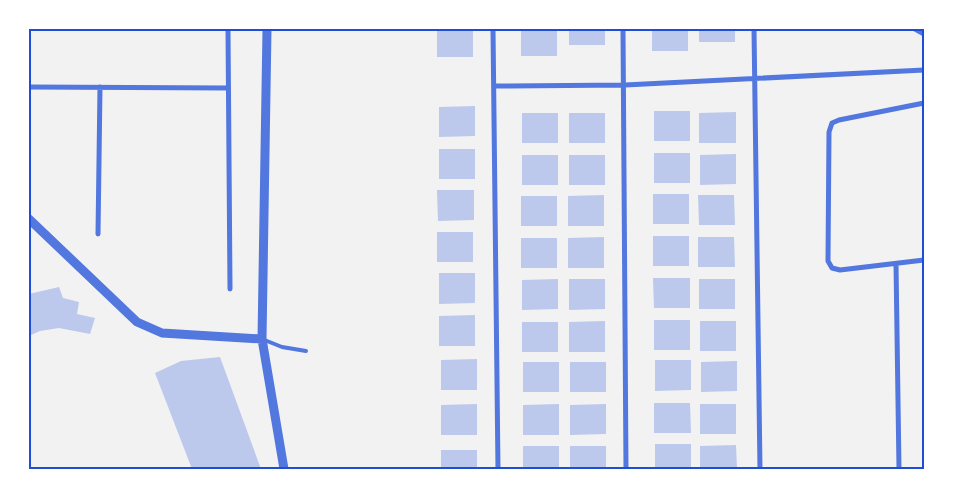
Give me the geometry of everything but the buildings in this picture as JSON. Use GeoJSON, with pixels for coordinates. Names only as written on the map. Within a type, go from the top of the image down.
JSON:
{"type":"FeatureCollection","features":[{"type":"Feature","properties":{"kind":"street"},"geometry":{"type":"LineString","coordinates":[[228,29],[230,289]]}},
{"type":"Feature","properties":{"kind":"street"},"geometry":{"type":"LineString","coordinates":[[267,29],[262,339],[284,469]]}},
{"type":"Feature","properties":{"kind":"street"},"geometry":{"type":"LineString","coordinates":[[493,29],[498,469]]}},
{"type":"Feature","properties":{"kind":"street"},"geometry":{"type":"LineString","coordinates":[[624,29],[626,469]]}},
{"type":"Feature","properties":{"kind":"street"},"geometry":{"type":"LineString","coordinates":[[754,29],[760,469]]}},
{"type":"Feature","properties":{"kind":"street"},"geometry":{"type":"LineString","coordinates":[[915,29],[924,34]]}},
{"type":"Feature","properties":{"kind":"street"},"geometry":{"type":"LineString","coordinates":[[494,86],[625,85],[924,70]]}},
{"type":"Feature","properties":{"kind":"street"},"geometry":{"type":"LineString","coordinates":[[29,86],[228,88]]}},
{"type":"Feature","properties":{"kind":"street"},"geometry":{"type":"LineString","coordinates":[[98,234],[100,87]]}},
{"type":"Feature","properties":{"kind":"street"},"geometry":{"type":"LineString","coordinates":[[924,103],[832,123],[829,132],[828,261],[832,268],[840,270],[924,260]]}},
{"type":"Feature","properties":{"kind":"street"},"geometry":{"type":"LineString","coordinates":[[29,218],[137,322],[162,333],[262,339]]}},
{"type":"Feature","properties":{"kind":"street"},"geometry":{"type":"LineString","coordinates":[[896,264],[899,469]]}},
{"type":"Feature","properties":{"kind":"lane"},"geometry":{"type":"LineString","coordinates":[[262,339],[282,347],[306,352]]}}]}
